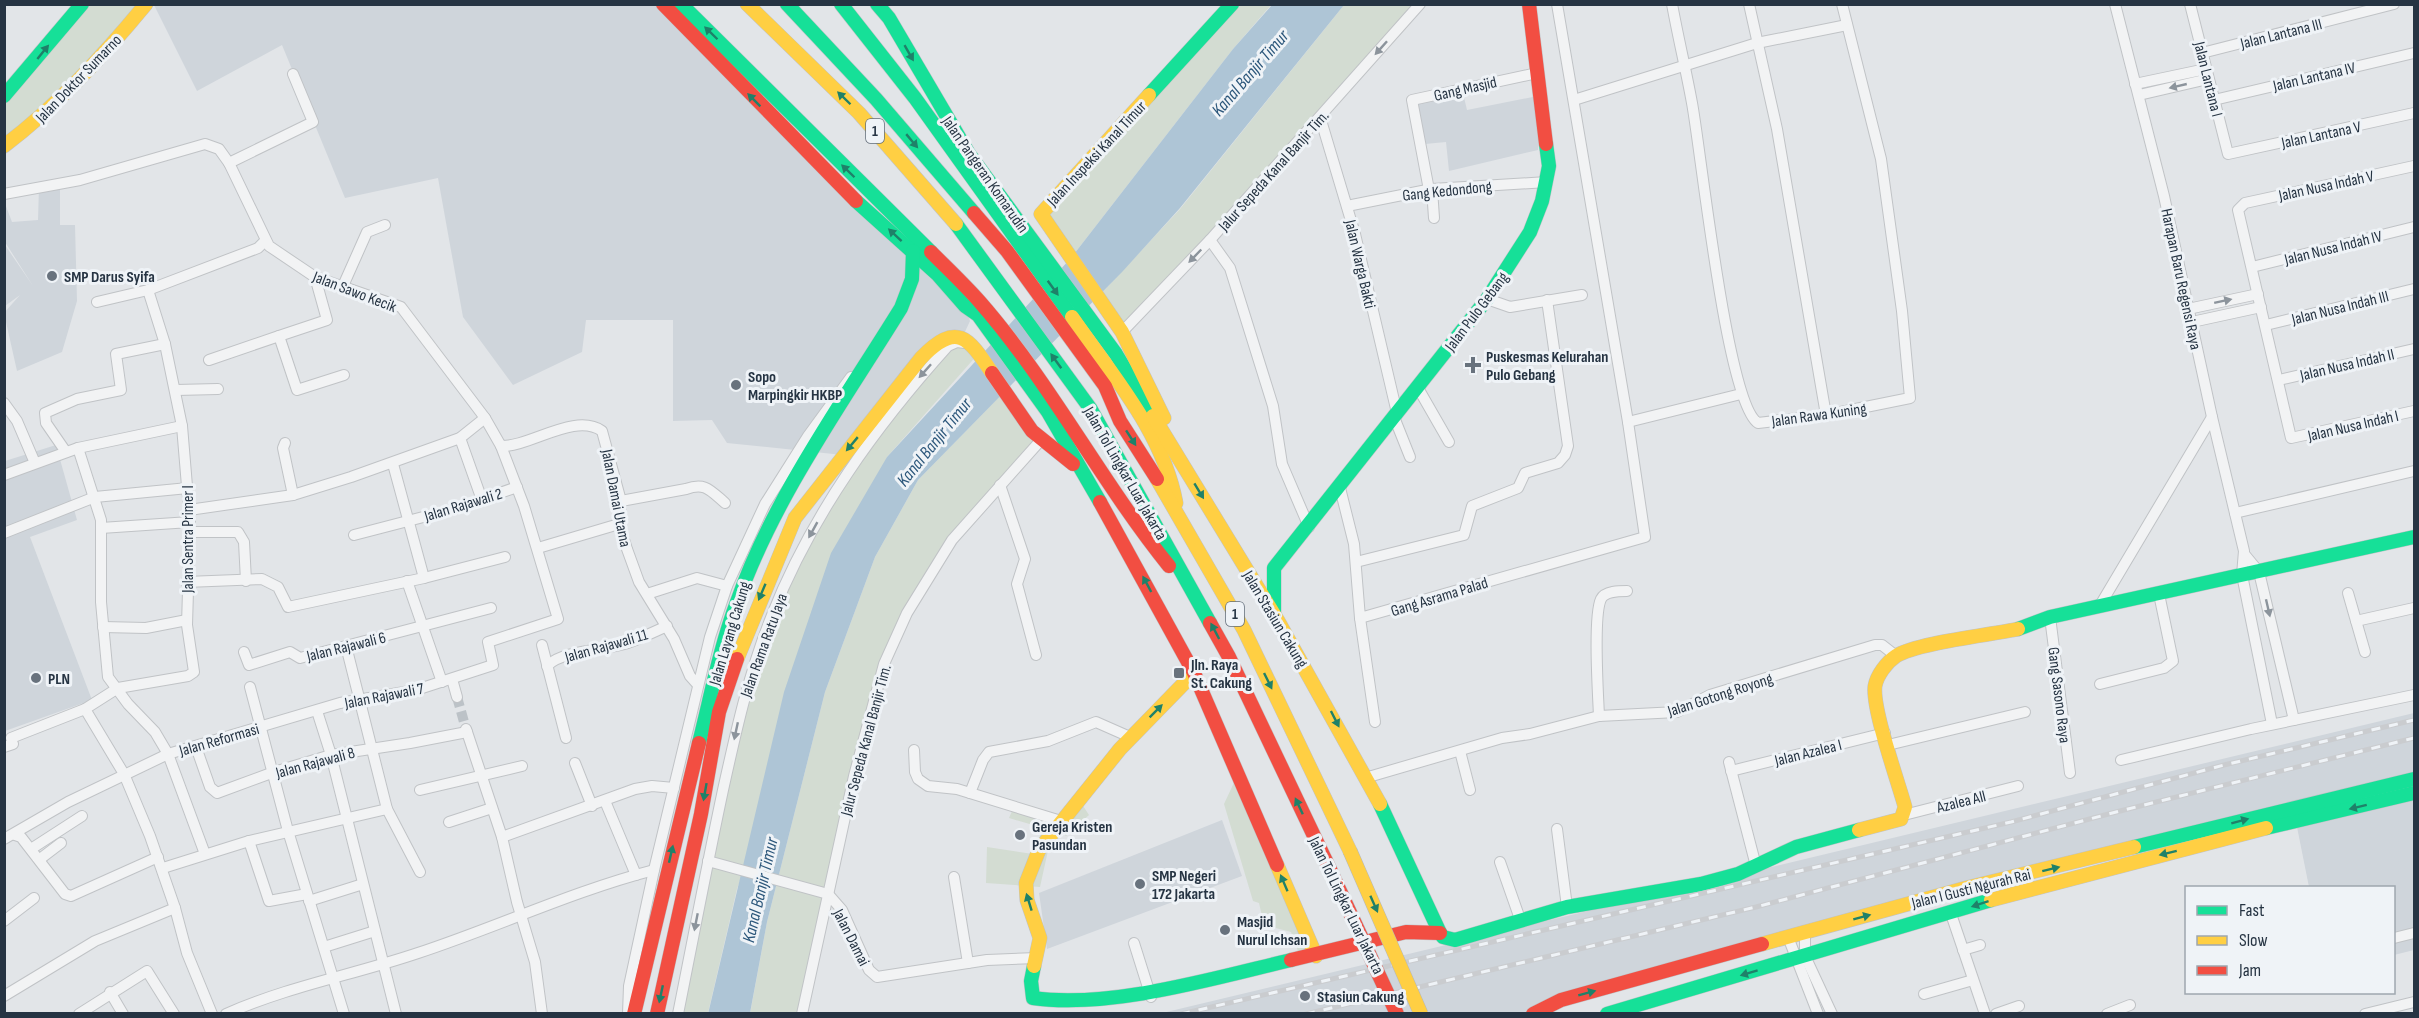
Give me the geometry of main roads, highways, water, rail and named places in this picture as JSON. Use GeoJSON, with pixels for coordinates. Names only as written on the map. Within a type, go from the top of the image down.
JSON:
{"type":"FeatureCollection","features":[{"type":"Feature","properties":{"kind":"main road"},"geometry":{"type":"LineString","coordinates":[[4,96],[82,4]]}},
{"type":"Feature","properties":{"kind":"main road","name":"Jalan Doktor Sumarno"},"geometry":{"type":"LineString","coordinates":[[4,146],[48,111],[100,61],[146,4]]}},
{"type":"Feature","properties":{"kind":"main road"},"geometry":{"type":"LineString","coordinates":[[663,4],[755,100],[848,193],[913,251],[965,306],[978,337],[1036,435],[1081,469]]}},
{"type":"Feature","properties":{"kind":"main road"},"geometry":{"type":"LineString","coordinates":[[681,4],[760,80],[843,167],[979,301],[1048,412],[1052,432],[1061,438],[1081,469],[1143,576],[1194,673],[1316,956]]}},
{"type":"Feature","properties":{"kind":"main road","name":"Jalan Tol Lingkar Luar Jakarta"},"geometry":{"type":"LineString","coordinates":[[747,4],[859,113],[945,209],[1090,408],[1197,597],[1228,657],[1370,949],[1397,1014]]}},
{"type":"Feature","properties":{"kind":"main road","name":"Jalan Tol Lingkar Luar Jakarta"},"geometry":{"type":"LineString","coordinates":[[787,4],[876,99],[1007,251],[1105,386],[1120,421],[1176,509],[1244,630],[1350,851],[1421,1014]]}},
{"type":"Feature","properties":{"kind":"main road"},"geometry":{"type":"LineString","coordinates":[[841,4],[885,57],[1023,236],[1166,461],[1174,486],[1176,509]]}},
{"type":"Feature","properties":{"kind":"main road","name":"Jalan Pangeran Komarudin"},"geometry":{"type":"LineString","coordinates":[[877,4],[889,18],[969,154],[1009,207],[1023,236],[1105,337]]}},
{"type":"Feature","properties":{"kind":"main road","name":"Jalan Inspeksi Kanal Timur"},"geometry":{"type":"LineString","coordinates":[[1168,442],[1163,416],[1119,327],[1042,216],[1232,4]]}},
{"type":"Feature","properties":{"kind":"main road","name":"Jalan Pulo Gebang"},"geometry":{"type":"LineString","coordinates":[[1274,568],[1340,488],[1487,299],[1530,232],[1547,182],[1548,148],[1529,4]]}},
{"type":"Feature","properties":{"kind":"main road"},"geometry":{"type":"LineString","coordinates":[[1009,207],[1026,214],[1042,216]]}},
{"type":"Feature","properties":{"kind":"main road","name":"Jalan Layang Cakung"},"geometry":{"type":"LineString","coordinates":[[634,1014],[710,697],[736,603],[751,567],[789,491],[901,308],[912,279],[913,251]]}},
{"type":"Feature","properties":{"kind":"main road","name":"Jalan Layang Cakung"},"geometry":{"type":"LineString","coordinates":[[657,1014],[701,814],[719,712],[745,633],[795,518],[921,358],[941,338],[951,334],[978,337]]}},
{"type":"Feature","properties":{"kind":"main road"},"geometry":{"type":"LineString","coordinates":[[978,337],[1048,412],[1160,557],[1197,597]]}},
{"type":"Feature","properties":{"kind":"main road","name":"Jalan Stasiun Cakung"},"geometry":{"type":"LineString","coordinates":[[1105,337],[1274,614],[1332,714],[1431,910],[1440,933]]}},
{"type":"Feature","properties":{"kind":"main road"},"geometry":{"type":"LineString","coordinates":[[1194,673],[1130,737],[1039,850],[1026,883],[1027,900],[1039,931],[1037,958],[1030,991],[1040,1004],[1058,1007],[1151,997],[1406,932],[1440,933],[1455,940],[1567,907],[1701,884],[1738,874],[1796,847],[1901,819],[1905,807],[1876,704],[1875,685],[1883,668],[1896,656],[1914,649],[2020,630],[2050,617],[2415,537]]}},
{"type":"Feature","properties":{"kind":"main road"},"geometry":{"type":"LineString","coordinates":[[1246,569],[1274,568],[1274,614]]}},
{"type":"Feature","properties":{"kind":"main road","name":"Jalan I Gusti Ngurah Rai"},"geometry":{"type":"LineString","coordinates":[[1533,1014],[1561,1000],[1966,888],[2415,779]]}},
{"type":"Feature","properties":{"kind":"main road","name":"Jalan I Gusti Ngurah Rai"},"geometry":{"type":"LineString","coordinates":[[1607,1014],[1951,914],[2014,893],[2415,793]]}},
{"type":"Feature","properties":{"kind":"main road"},"geometry":{"type":"LineString","coordinates":[[1406,932],[1431,910]]}},
{"type":"Feature","properties":{"kind":"water","name":"Kanal Banjir Timur"},"geometry":{"type":"Polygon","coordinates":[[[1272,5],[1344,5],[1180,208],[1123,271],[918,480],[875,557],[825,692],[767,922],[750,1013],[708,1014],[784,692],[831,553],[887,457],[1071,258],[1233,49],[1272,5]]]}},
{"type":"Feature","properties":{"kind":"tunnel"},"geometry":{"type":"LineString","coordinates":[[457,697],[466,729]]}},
{"type":"Feature","properties":{"kind":"railway"},"geometry":{"type":"LineString","coordinates":[[1181,1014],[2011,822],[2224,765],[2414,720]]}},
{"type":"Feature","properties":{"kind":"railway"},"geometry":{"type":"LineString","coordinates":[[1306,1014],[1756,907],[2120,811],[2414,738]]}},
{"type":"Feature","properties":{"kind":"place","name":"SMP Darus Syifa"},"geometry":{"type":"Point","coordinates":[52,276]}},
{"type":"Feature","properties":{"kind":"place","name":"Puskesmas Kelurahan Pulo Gebang"},"geometry":{"type":"Point","coordinates":[1473,365]}},
{"type":"Feature","properties":{"kind":"place","name":"Sopo Marpingkir HKBP"},"geometry":{"type":"Point","coordinates":[736,385]}},
{"type":"Feature","properties":{"kind":"place","name":"Jln. Raya St. Cakung"},"geometry":{"type":"Point","coordinates":[1179,673]}},
{"type":"Feature","properties":{"kind":"place","name":"PLN"},"geometry":{"type":"Point","coordinates":[36,678]}},
{"type":"Feature","properties":{"kind":"place","name":"Gereja Kristen Pasundan"},"geometry":{"type":"Point","coordinates":[1020,835]}},
{"type":"Feature","properties":{"kind":"place","name":"SMP Negeri 172 Jakarta"},"geometry":{"type":"Point","coordinates":[1140,884]}},
{"type":"Feature","properties":{"kind":"place","name":"Masjid Nurul Ichsan"},"geometry":{"type":"Point","coordinates":[1225,930]}},
{"type":"Feature","properties":{"kind":"place","name":"Stasiun Cakung"},"geometry":{"type":"Point","coordinates":[1305,996]}}]}
